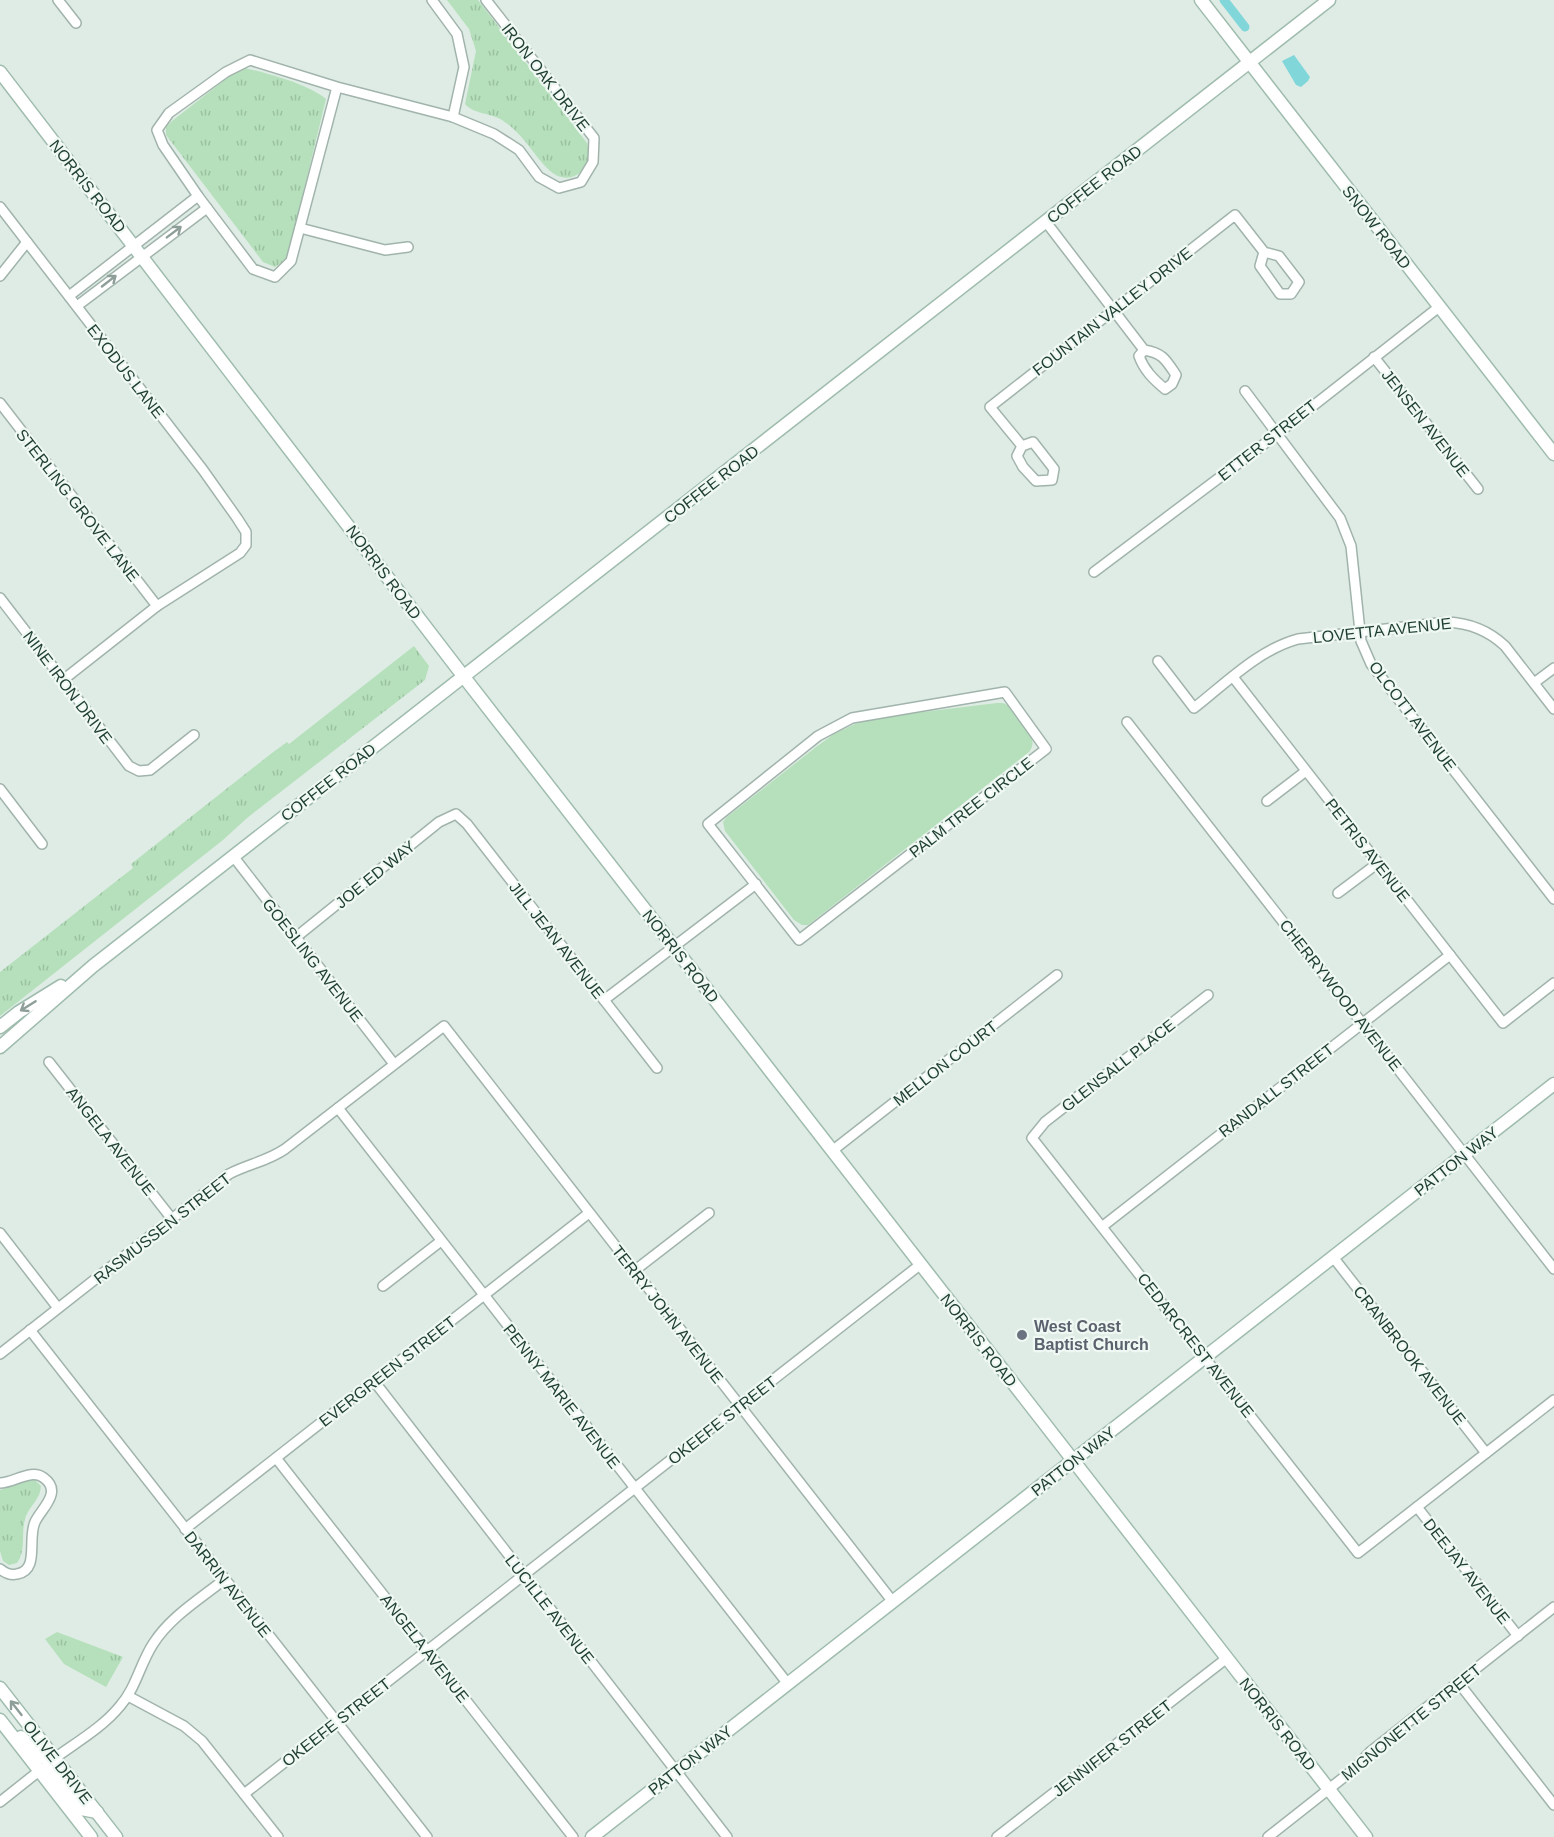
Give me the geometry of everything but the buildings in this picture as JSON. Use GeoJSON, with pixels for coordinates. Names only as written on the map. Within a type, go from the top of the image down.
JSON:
{"type":"FeatureCollection","features":[{"type":"Feature","properties":{"kind":"street"},"geometry":{"type":"LineString","coordinates":[[58,0],[76,23]]}},
{"type":"Feature","properties":{"kind":"street"},"geometry":{"type":"LineString","coordinates":[[432,0],[457,34],[464,67],[453,117]]}},
{"type":"Feature","properties":{"kind":"street","name":"IRON OAK DRIVE"},"geometry":{"type":"LineString","coordinates":[[338,87],[291,261],[274,277],[253,268],[198,196],[163,145],[157,130],[169,113],[226,72],[250,60],[338,87],[453,117],[494,134],[519,150],[539,177],[559,188],[581,182],[593,162],[594,138],[486,0]]}},
{"type":"Feature","properties":{"kind":"street","name":"SNOW ROAD"},"geometry":{"type":"LineString","coordinates":[[1201,0],[1554,454]]}},
{"type":"Feature","properties":{"kind":"street","name":"COFFEE ROAD"},"geometry":{"type":"LineString","coordinates":[[0,1047],[93,966],[1329,0]]}},
{"type":"Feature","properties":{"kind":"street","name":"NORRIS ROAD"},"geometry":{"type":"LineString","coordinates":[[0,72],[673,946],[1366,1837]]}},
{"type":"Feature","properties":{"kind":"street"},"geometry":{"type":"LineString","coordinates":[[69,296],[198,196]]}},
{"type":"Feature","properties":{"kind":"street","name":"EXODUS LANE"},"geometry":{"type":"LineString","coordinates":[[0,207],[203,470],[246,532],[246,545],[240,553],[157,606]]}},
{"type":"Feature","properties":{"kind":"street"},"geometry":{"type":"LineString","coordinates":[[76,306],[207,208]]}},
{"type":"Feature","properties":{"kind":"street","name":"FOUNTAIN VALLEY DRIVE"},"geometry":{"type":"LineString","coordinates":[[1022,446],[990,407],[1235,215],[1264,252]]}},
{"type":"Feature","properties":{"kind":"street"},"geometry":{"type":"LineString","coordinates":[[1046,222],[1144,350]]}},
{"type":"Feature","properties":{"kind":"street"},"geometry":{"type":"LineString","coordinates":[[300,228],[385,250],[408,247]]}},
{"type":"Feature","properties":{"kind":"street"},"geometry":{"type":"LineString","coordinates":[[0,276],[27,242]]}},
{"type":"Feature","properties":{"kind":"street"},"geometry":{"type":"LineString","coordinates":[[1264,252],[1279,256],[1299,282],[1291,294],[1280,294],[1260,266],[1264,252]]}},
{"type":"Feature","properties":{"kind":"street","name":"ETTER STREET"},"geometry":{"type":"LineString","coordinates":[[1094,572],[1276,435],[1439,307]]}},
{"type":"Feature","properties":{"kind":"street","name":"JENSEN AVENUE"},"geometry":{"type":"LineString","coordinates":[[1374,357],[1478,489]]}},
{"type":"Feature","properties":{"kind":"street","name":"OLCOTT AVENUE"},"geometry":{"type":"LineString","coordinates":[[1245,392],[1333,507],[1346,531],[1351,546],[1360,632],[1371,664],[1554,899]]}},
{"type":"Feature","properties":{"kind":"street","name":"STERLING GROVE LANE"},"geometry":{"type":"LineString","coordinates":[[0,403],[157,606]]}},
{"type":"Feature","properties":{"kind":"street"},"geometry":{"type":"LineString","coordinates":[[1033,442],[1054,469],[1052,480],[1036,481],[1023,467],[1017,456],[1022,446],[1033,442]]}},
{"type":"Feature","properties":{"kind":"street","name":"NINE IRON DRIVE"},"geometry":{"type":"LineString","coordinates":[[0,598],[129,766],[139,771],[150,770],[194,735]]}},
{"type":"Feature","properties":{"kind":"street"},"geometry":{"type":"LineString","coordinates":[[63,680],[157,606]]}},
{"type":"Feature","properties":{"kind":"street","name":"LOVETTA AVENUE"},"geometry":{"type":"LineString","coordinates":[[1158,661],[1194,708],[1261,656],[1286,642],[1447,622],[1473,626],[1485,631],[1505,646],[1554,709]]}},
{"type":"Feature","properties":{"kind":"street"},"geometry":{"type":"LineString","coordinates":[[1534,683],[1554,668]]}},
{"type":"Feature","properties":{"kind":"street","name":"PETRIS AVENUE"},"geometry":{"type":"LineString","coordinates":[[1233,677],[1503,1023],[1554,983]]}},
{"type":"Feature","properties":{"kind":"street","name":"PALM TREE CIRCLE"},"geometry":{"type":"LineString","coordinates":[[1005,692],[1046,749],[799,940],[756,884],[708,824],[819,736],[852,718],[1005,692]]}},
{"type":"Feature","properties":{"kind":"street","name":"CHERRYWOOD AVENUE"},"geometry":{"type":"LineString","coordinates":[[1127,722],[1554,1269]]}},
{"type":"Feature","properties":{"kind":"street"},"geometry":{"type":"LineString","coordinates":[[1267,801],[1306,771]]}},
{"type":"Feature","properties":{"kind":"street"},"geometry":{"type":"LineString","coordinates":[[0,789],[42,844]]}},
{"type":"Feature","properties":{"kind":"street","name":"JOE ED WAY"},"geometry":{"type":"LineString","coordinates":[[295,938],[440,822],[456,814]]}},
{"type":"Feature","properties":{"kind":"street","name":"JILL JEAN AVENUE"},"geometry":{"type":"LineString","coordinates":[[456,814],[467,824],[657,1068]]}},
{"type":"Feature","properties":{"kind":"street","name":"GOESLING AVENUE"},"geometry":{"type":"LineString","coordinates":[[233,856],[394,1064]]}},
{"type":"Feature","properties":{"kind":"street"},"geometry":{"type":"LineString","coordinates":[[1338,893],[1378,863]]}},
{"type":"Feature","properties":{"kind":"street"},"geometry":{"type":"LineString","coordinates":[[604,1000],[756,884]]}},
{"type":"Feature","properties":{"kind":"street","name":"RANDALL STREET"},"geometry":{"type":"LineString","coordinates":[[1103,1226],[1450,955]]}},
{"type":"Feature","properties":{"kind":"street","name":"COFFEE ROAD"},"geometry":{"type":"LineString","coordinates":[[0,1027],[19,1012],[93,966]]}},
{"type":"Feature","properties":{"kind":"street","name":"MELLON COURT"},"geometry":{"type":"LineString","coordinates":[[832,1151],[1057,975]]}},
{"type":"Feature","properties":{"kind":"street","name":"GLENSALL PLACE"},"geometry":{"type":"LineString","coordinates":[[1032,1138],[1045,1122],[1208,995]]}},
{"type":"Feature","properties":{"kind":"street","name":"RASMUSSEN STREET"},"geometry":{"type":"LineString","coordinates":[[0,1354],[229,1174],[274,1156],[444,1026]]}},
{"type":"Feature","properties":{"kind":"street","name":"TERRY JOHN AVENUE"},"geometry":{"type":"LineString","coordinates":[[444,1026],[893,1602]]}},
{"type":"Feature","properties":{"kind":"street","name":"ANGELA AVENUE"},"geometry":{"type":"LineString","coordinates":[[49,1062],[172,1219]]}},
{"type":"Feature","properties":{"kind":"street","name":"PATTON WAY"},"geometry":{"type":"LineString","coordinates":[[592,1837],[1554,1084]]}},
{"type":"Feature","properties":{"kind":"street","name":"PENNY MARIE AVENUE"},"geometry":{"type":"LineString","coordinates":[[338,1108],[788,1684]]}},
{"type":"Feature","properties":{"kind":"street","name":"CEDARCREST AVENUE"},"geometry":{"type":"LineString","coordinates":[[1032,1138],[1358,1553],[1417,1507]]}},
{"type":"Feature","properties":{"kind":"street","name":"EVERGREEN STREET"},"geometry":{"type":"LineString","coordinates":[[186,1529],[589,1213]]}},
{"type":"Feature","properties":{"kind":"street"},"geometry":{"type":"LineString","coordinates":[[634,1271],[709,1213]]}},
{"type":"Feature","properties":{"kind":"street"},"geometry":{"type":"LineString","coordinates":[[0,1233],[58,1308]]}},
{"type":"Feature","properties":{"kind":"street"},"geometry":{"type":"LineString","coordinates":[[383,1286],[441,1241]]}},
{"type":"Feature","properties":{"kind":"street","name":"CRANBROOK AVENUE"},"geometry":{"type":"LineString","coordinates":[[1333,1257],[1486,1453]]}},
{"type":"Feature","properties":{"kind":"street","name":"OKEEFE STREET"},"geometry":{"type":"LineString","coordinates":[[244,1794],[921,1264]]}},
{"type":"Feature","properties":{"kind":"street","name":"DARRIN AVENUE"},"geometry":{"type":"LineString","coordinates":[[30,1330],[427,1837]]}},
{"type":"Feature","properties":{"kind":"street","name":"LUCILLE AVENUE"},"geometry":{"type":"LineString","coordinates":[[374,1382],[727,1837]]}},
{"type":"Feature","properties":{"kind":"street"},"geometry":{"type":"LineString","coordinates":[[1417,1507],[1554,1400]]}},
{"type":"Feature","properties":{"kind":"street","name":"ANGELA AVENUE"},"geometry":{"type":"LineString","coordinates":[[276,1458],[573,1837]]}},
{"type":"Feature","properties":{"kind":"street"},"geometry":{"type":"LineString","coordinates":[[0,1484],[31,1474],[38,1475],[48,1482],[52,1494],[34,1523],[31,1543],[32,1561],[29,1566],[20,1574],[14,1575],[0,1569]]}},
{"type":"Feature","properties":{"kind":"street","name":"DEEJAY AVENUE"},"geometry":{"type":"LineString","coordinates":[[1417,1507],[1518,1636]]}},
{"type":"Feature","properties":{"kind":"street"},"geometry":{"type":"LineString","coordinates":[[0,1719],[43,1758],[55,1758],[109,1718],[128,1696],[146,1657],[162,1632],[173,1620],[225,1580]]}},
{"type":"Feature","properties":{"kind":"street","name":"MIGNONETTE STREET"},"geometry":{"type":"LineString","coordinates":[[1268,1837],[1353,1770],[1370,1752],[1554,1607]]}},
{"type":"Feature","properties":{"kind":"street","name":"JENNIFER STREET"},"geometry":{"type":"LineString","coordinates":[[997,1837],[1227,1658]]}},
{"type":"Feature","properties":{"kind":"street"},"geometry":{"type":"LineString","coordinates":[[1458,1682],[1554,1805]]}},
{"type":"Feature","properties":{"kind":"street","name":"OLIVE DRIVE"},"geometry":{"type":"LineString","coordinates":[[0,1688],[116,1837]]}},
{"type":"Feature","properties":{"kind":"street"},"geometry":{"type":"LineString","coordinates":[[128,1696],[193,1732],[278,1837]]}},
{"type":"Feature","properties":{"kind":"street","name":"OLIVE DRIVE"},"geometry":{"type":"LineString","coordinates":[[0,1719],[91,1837]]}},
{"type":"Feature","properties":{"kind":"street"},"geometry":{"type":"LineString","coordinates":[[0,1802],[39,1771],[47,1769],[53,1773],[81,1809],[97,1812]]}},
{"type":"Feature","properties":{"kind":"green space"},"geometry":{"type":"Polygon","coordinates":[[[447,0],[478,0],[587,143],[588,160],[579,173],[566,178],[558,176],[544,165],[523,138],[510,126],[498,118],[473,110],[465,104],[476,51],[469,29],[447,0]]]}},
{"type":"Feature","properties":{"kind":"green space"},"geometry":{"type":"Polygon","coordinates":[[[244,68],[298,84],[326,99],[287,259],[275,267],[263,262],[166,135],[166,127],[172,121],[236,71],[244,68]]]}},
{"type":"Feature","properties":{"kind":"green space"},"geometry":{"type":"Polygon","coordinates":[[[414,646],[429,666],[425,680],[247,818],[223,840],[0,1016],[0,972],[133,868],[131,864],[272,753],[287,742],[289,744],[414,646]]]}},
{"type":"Feature","properties":{"kind":"green space"},"geometry":{"type":"Polygon","coordinates":[[[997,703],[1007,705],[1030,735],[1032,744],[1029,752],[808,925],[802,925],[794,920],[725,831],[723,822],[727,817],[816,747],[834,734],[855,724],[881,717],[997,703]]]}},
{"type":"Feature","properties":{"kind":"green space"},"geometry":{"type":"Polygon","coordinates":[[[35,1480],[41,1486],[24,1522],[22,1552],[17,1563],[9,1565],[3,1561],[0,1551],[0,1490],[35,1480]]]}},
{"type":"Feature","properties":{"kind":"green space"},"geometry":{"type":"Polygon","coordinates":[[[57,1632],[123,1657],[106,1687],[64,1664],[45,1639],[57,1632]]]}},
{"type":"Feature","properties":{"kind":"water"},"geometry":{"type":"Polygon","coordinates":[[[1294,55],[1310,77],[1301,87],[1296,85],[1282,61],[1294,55]]]}},
{"type":"Feature","properties":{"kind":"waterway"},"geometry":{"type":"LineString","coordinates":[[1224,0],[1245,27]]}},
{"type":"Feature","properties":{"kind":"place","name":"West Coast Baptist Church"},"geometry":{"type":"Point","coordinates":[1022,1335]}}]}
